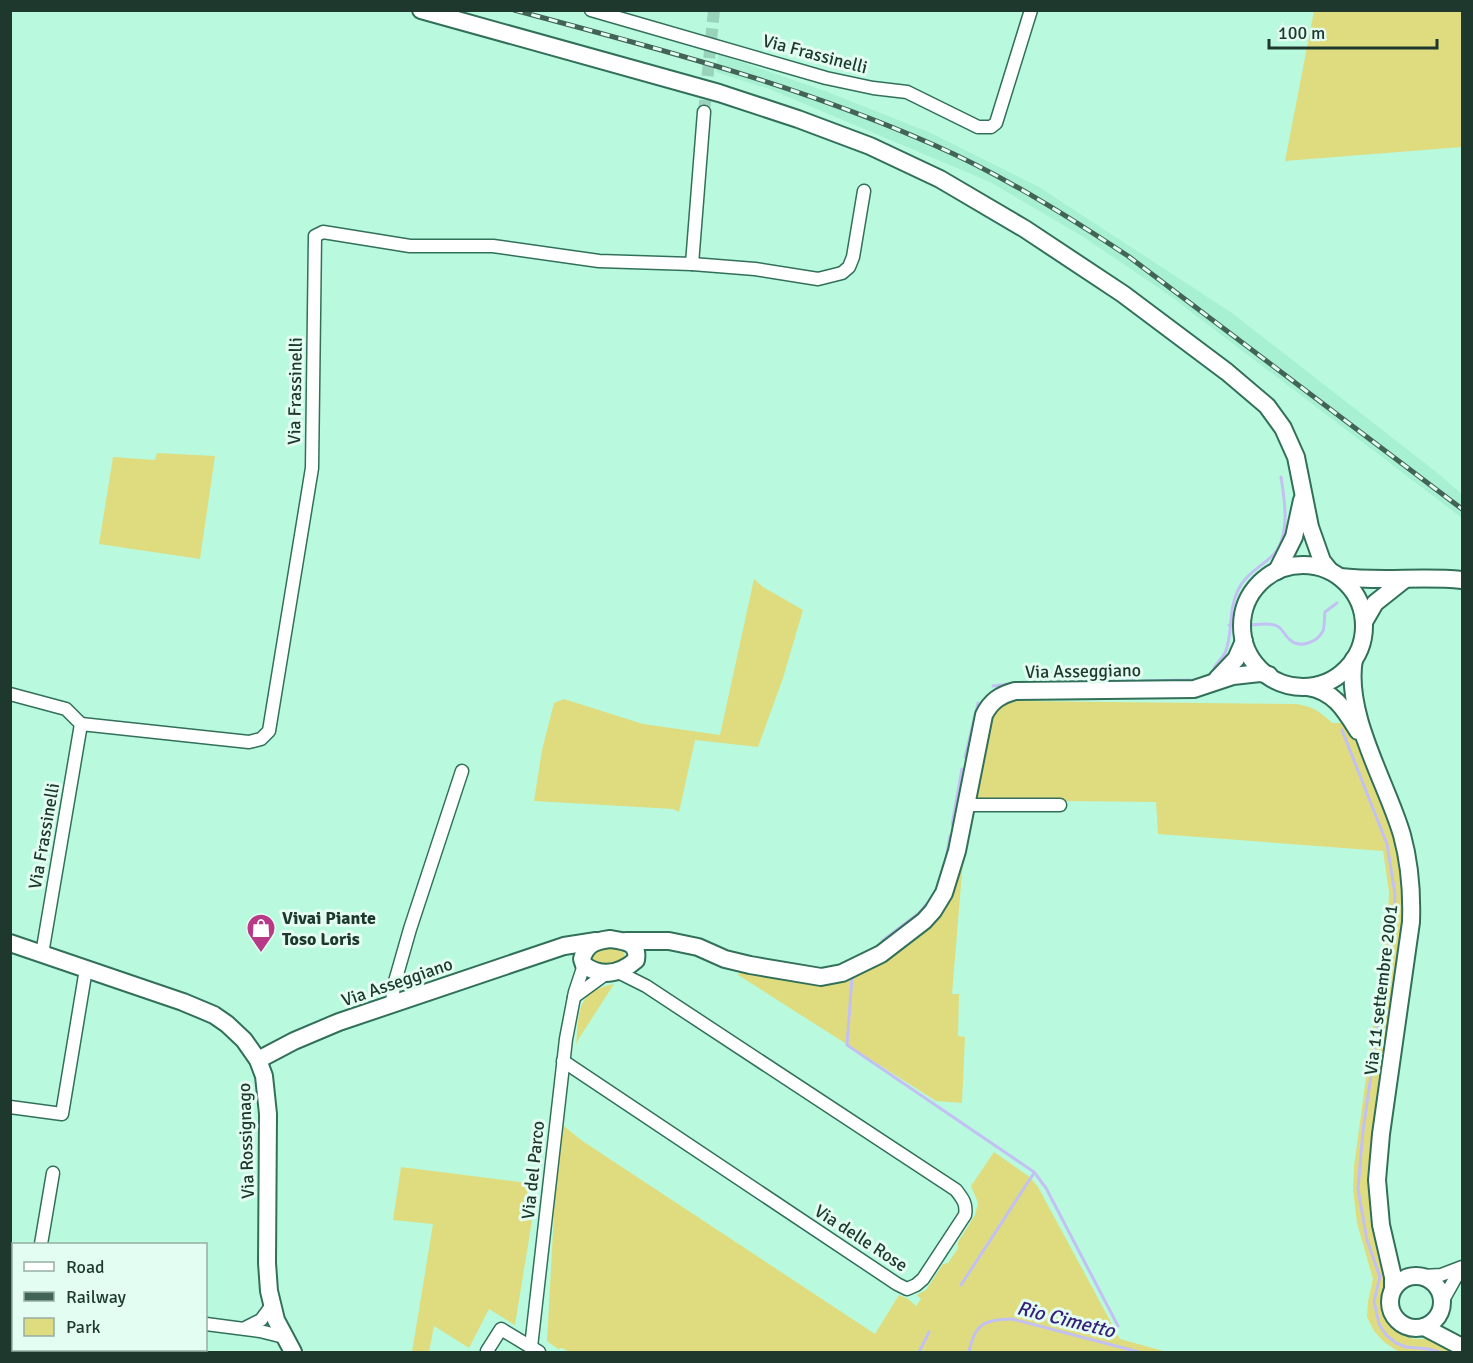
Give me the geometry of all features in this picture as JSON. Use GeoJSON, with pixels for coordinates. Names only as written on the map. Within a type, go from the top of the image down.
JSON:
{"type":"FeatureCollection","features":[{"type":"Feature","properties":{"kind":"main road"},"geometry":{"type":"LineString","coordinates":[[421,10],[730,96],[870,146],[940,179],[1025,230],[1123,294],[1258,397],[1275,417],[1290,442],[1299,468],[1310,527],[1322,561],[1354,592],[1364,622],[1362,641],[1347,668],[1328,681],[1306,686]]}},
{"type":"Feature","properties":{"kind":"main road"},"geometry":{"type":"LineString","coordinates":[[1276,571],[1294,537],[1303,494]]}},
{"type":"Feature","properties":{"kind":"main road"},"geometry":{"type":"LineString","coordinates":[[1212,684],[1236,659],[1244,641],[1242,625],[1245,608],[1257,586],[1276,571],[1303,565],[1335,574],[1404,580],[1431,577],[1462,580]]}},
{"type":"Feature","properties":{"kind":"main road"},"geometry":{"type":"LineString","coordinates":[[1364,622],[1375,603],[1404,580]]}},
{"type":"Feature","properties":{"kind":"main road","name":"Via Asseggiano"},"geometry":{"type":"LineString","coordinates":[[1244,641],[1251,657],[1262,671],[1286,684],[1306,686]]}},
{"type":"Feature","properties":{"kind":"main road","name":"Via 11 settembre 2001"},"geometry":{"type":"LineString","coordinates":[[1354,659],[1352,670],[1354,691],[1365,742],[1407,854],[1412,900],[1412,922],[1381,1134],[1377,1180],[1381,1225],[1393,1277],[1390,1304],[1396,1318],[1408,1327],[1424,1327],[1462,1346]]}},
{"type":"Feature","properties":{"kind":"main road","name":"Via Asseggiano"},"geometry":{"type":"LineString","coordinates":[[613,973],[655,946],[710,953],[760,967],[821,977],[842,973],[881,954],[924,921],[940,900],[947,885],[984,715],[995,699],[1015,691],[1194,689],[1233,676],[1260,673],[1269,675]]}},
{"type":"Feature","properties":{"kind":"main road","name":"Via 11 settembre 2001"},"geometry":{"type":"LineString","coordinates":[[1306,686],[1320,689],[1341,705],[1365,742]]}},
{"type":"Feature","properties":{"kind":"main road","name":"Via Asseggiano"},"geometry":{"type":"LineString","coordinates":[[258,1060],[314,1032],[564,946],[610,939],[669,941],[698,947],[710,953]]}},
{"type":"Feature","properties":{"kind":"main road"},"geometry":{"type":"LineString","coordinates":[[583,962],[588,946],[596,941]]}},
{"type":"Feature","properties":{"kind":"main road"},"geometry":{"type":"LineString","coordinates":[[626,941],[634,947],[636,958]]}},
{"type":"Feature","properties":{"kind":"main road","name":"Via Rossignago"},"geometry":{"type":"LineString","coordinates":[[10,943],[214,1015],[244,1040],[258,1060],[264,1076],[267,1096],[269,1214],[267,1263],[272,1305],[284,1337],[293,1353]]}},
{"type":"Feature","properties":{"kind":"main road"},"geometry":{"type":"LineString","coordinates":[[553,951],[567,952],[583,962],[590,970],[613,973]]}},
{"type":"Feature","properties":{"kind":"main road","name":"Via 11 settembre 2001"},"geometry":{"type":"LineString","coordinates":[[1388,1250],[1405,1269],[1437,1285],[1450,1328],[1462,1346]]}},
{"type":"Feature","properties":{"kind":"main road"},"geometry":{"type":"LineString","coordinates":[[1393,1288],[1399,1282],[1419,1276]]}},
{"type":"Feature","properties":{"kind":"main road"},"geometry":{"type":"LineString","coordinates":[[1424,1327],[1436,1320],[1442,1304]]}},
{"type":"Feature","properties":{"kind":"street","name":"Via Frassinelli"},"geometry":{"type":"LineString","coordinates":[[591,10],[628,15],[826,78],[873,88],[907,92],[978,127],[991,127],[996,123],[1031,10]]}},
{"type":"Feature","properties":{"kind":"street"},"geometry":{"type":"LineString","coordinates":[[692,264],[704,112]]}},
{"type":"Feature","properties":{"kind":"street","name":"Via Frassinelli"},"geometry":{"type":"LineString","coordinates":[[42,954],[81,724],[249,742],[261,739],[269,731],[312,468],[315,236],[323,232],[410,246],[493,246],[599,261],[755,269],[818,279],[832,277],[849,267],[864,191]]}},
{"type":"Feature","properties":{"kind":"street"},"geometry":{"type":"LineString","coordinates":[[10,694],[66,709],[81,724]]}},
{"type":"Feature","properties":{"kind":"street"},"geometry":{"type":"LineString","coordinates":[[392,1004],[394,985],[410,929],[462,771]]}},
{"type":"Feature","properties":{"kind":"street"},"geometry":{"type":"LineString","coordinates":[[966,805],[1060,805]]}},
{"type":"Feature","properties":{"kind":"street"},"geometry":{"type":"LineString","coordinates":[[636,958],[637,970],[646,986]]}},
{"type":"Feature","properties":{"kind":"street","name":"Via del Parco"},"geometry":{"type":"LineString","coordinates":[[487,1351],[501,1329],[535,1350],[563,1061],[574,997],[583,962]]}},
{"type":"Feature","properties":{"kind":"street"},"geometry":{"type":"LineString","coordinates":[[10,1107],[62,1114],[86,969]]}},
{"type":"Feature","properties":{"kind":"street"},"geometry":{"type":"LineString","coordinates":[[574,997],[613,973]]}},
{"type":"Feature","properties":{"kind":"street","name":"Via delle Rose"},"geometry":{"type":"LineString","coordinates":[[563,1061],[907,1289],[916,1286],[923,1279],[965,1215],[967,1207],[956,1190],[646,986],[613,973]]}},
{"type":"Feature","properties":{"kind":"street"},"geometry":{"type":"LineString","coordinates":[[40,1243],[53,1173]]}},
{"type":"Feature","properties":{"kind":"street"},"geometry":{"type":"LineString","coordinates":[[1419,1276],[1441,1275],[1462,1267]]}},
{"type":"Feature","properties":{"kind":"street"},"geometry":{"type":"LineString","coordinates":[[1442,1304],[1462,1267]]}},
{"type":"Feature","properties":{"kind":"street"},"geometry":{"type":"LineString","coordinates":[[245,1328],[261,1320],[272,1305]]}},
{"type":"Feature","properties":{"kind":"street"},"geometry":{"type":"LineString","coordinates":[[207,1324],[245,1328],[284,1337]]}},
{"type":"Feature","properties":{"kind":"shaded area"},"geometry":{"type":"Polygon","coordinates":[[[718,54],[825,91],[931,133],[1039,187],[1232,313],[1435,471],[1462,494],[1462,518],[1169,295],[1082,236],[990,182],[769,89],[716,72],[718,54]]]}},
{"type":"Feature","properties":{"kind":"green space"},"geometry":{"type":"Polygon","coordinates":[[[1314,11],[1462,11],[1462,147],[1285,161],[1314,11]]]}},
{"type":"Feature","properties":{"kind":"green space"},"geometry":{"type":"Polygon","coordinates":[[[157,453],[215,456],[200,559],[99,544],[113,457],[155,460],[157,453]]]}},
{"type":"Feature","properties":{"kind":"green space"},"geometry":{"type":"Polygon","coordinates":[[[754,579],[763,587],[803,610],[783,678],[758,747],[695,740],[679,812],[673,809],[534,801],[542,750],[554,703],[564,699],[643,724],[720,735],[754,579]]]}},
{"type":"Feature","properties":{"kind":"green space"},"geometry":{"type":"Polygon","coordinates":[[[1016,701],[1296,704],[1316,710],[1332,723],[1346,723],[1356,741],[1394,838],[1403,883],[1403,923],[1372,1142],[1369,1191],[1370,1218],[1384,1265],[1386,1281],[1383,1308],[1390,1325],[1404,1336],[1415,1339],[1432,1339],[1454,1352],[1399,1352],[1384,1342],[1374,1331],[1367,1317],[1373,1279],[1357,1223],[1353,1190],[1354,1166],[1388,916],[1389,892],[1383,851],[1158,834],[1156,802],[973,800],[992,717],[1002,706],[1016,701]]]}},
{"type":"Feature","properties":{"kind":"green space"},"geometry":{"type":"Polygon","coordinates":[[[964,849],[952,994],[959,994],[958,1036],[965,1037],[962,1103],[936,1101],[738,975],[743,967],[765,973],[843,969],[927,915],[964,849]]]}},
{"type":"Feature","properties":{"kind":"green space"},"geometry":{"type":"Polygon","coordinates":[[[602,948],[617,948],[624,953],[625,957],[611,965],[594,962],[593,957],[602,948]]]}},
{"type":"Feature","properties":{"kind":"green space"},"geometry":{"type":"Polygon","coordinates":[[[614,984],[576,1045],[579,1013],[586,998],[602,987],[614,984]]]}},
{"type":"Feature","properties":{"kind":"green space"},"geometry":{"type":"Polygon","coordinates":[[[559,1122],[581,1140],[875,1334],[899,1295],[916,1306],[921,1299],[917,1295],[926,1290],[943,1264],[948,1263],[958,1248],[958,1242],[975,1215],[978,1203],[971,1186],[994,1152],[1031,1178],[1038,1187],[1120,1339],[1167,1352],[569,1352],[562,1348],[558,1349],[547,1341],[559,1122]]]}},
{"type":"Feature","properties":{"kind":"green space"},"geometry":{"type":"Polygon","coordinates":[[[401,1167],[528,1183],[527,1194],[536,1196],[515,1325],[489,1309],[469,1348],[434,1326],[429,1352],[412,1352],[433,1224],[393,1220],[401,1167]]]}},
{"type":"Feature","properties":{"kind":"waterway"},"geometry":{"type":"LineString","coordinates":[[1214,668],[1225,653],[1238,590],[1248,576],[1271,557],[1282,540],[1285,519],[1281,477]]}},
{"type":"Feature","properties":{"kind":"waterway"},"geometry":{"type":"LineString","coordinates":[[1249,625],[1274,625],[1279,627],[1294,643],[1304,644],[1320,635],[1324,629],[1325,612],[1337,603]]}},
{"type":"Feature","properties":{"kind":"waterway"},"geometry":{"type":"LineString","coordinates":[[1229,625],[1235,625]]}},
{"type":"Feature","properties":{"kind":"waterway"},"geometry":{"type":"LineString","coordinates":[[1142,681],[1190,680]]}},
{"type":"Feature","properties":{"kind":"waterway"},"geometry":{"type":"LineString","coordinates":[[993,686],[1017,683],[1134,681]]}},
{"type":"Feature","properties":{"kind":"waterway"},"geometry":{"type":"LineString","coordinates":[[965,757],[978,703]]}},
{"type":"Feature","properties":{"kind":"waterway"},"geometry":{"type":"LineString","coordinates":[[1342,730],[1387,844],[1395,894],[1394,915],[1363,1131],[1358,1189],[1367,1240],[1380,1277],[1374,1301],[1379,1324],[1386,1335],[1396,1343],[1406,1347],[1440,1352]]}},
{"type":"Feature","properties":{"kind":"waterway"},"geometry":{"type":"LineString","coordinates":[[952,825],[962,769]]}},
{"type":"Feature","properties":{"kind":"waterway"},"geometry":{"type":"LineString","coordinates":[[945,864],[950,836]]}},
{"type":"Feature","properties":{"kind":"waterway"},"geometry":{"type":"LineString","coordinates":[[882,941],[919,913],[930,900]]}},
{"type":"Feature","properties":{"kind":"waterway"},"geometry":{"type":"LineString","coordinates":[[863,972],[852,978],[847,1045],[1034,1172],[1046,1188],[1118,1326]]}},
{"type":"Feature","properties":{"kind":"waterway"},"geometry":{"type":"LineString","coordinates":[[961,1285],[1034,1173]]}},
{"type":"Feature","properties":{"kind":"waterway","name":"Rio Cimetto"},"geometry":{"type":"LineString","coordinates":[[969,1352],[974,1335],[982,1325],[994,1320],[1012,1319],[1139,1352]]}},
{"type":"Feature","properties":{"kind":"waterway"},"geometry":{"type":"LineString","coordinates":[[919,1352],[929,1332]]}},
{"type":"Feature","properties":{"kind":"tunnel"},"geometry":{"type":"LineString","coordinates":[[704,112],[714,10]]}},
{"type":"Feature","properties":{"kind":"railway"},"geometry":{"type":"LineString","coordinates":[[514,10],[727,69],[831,104],[934,145],[1009,182],[1128,256],[1462,509]]}},
{"type":"Feature","properties":{"kind":"place","name":"Vivai Piante Toso Loris"},"geometry":{"type":"Point","coordinates":[261,954]}}]}
